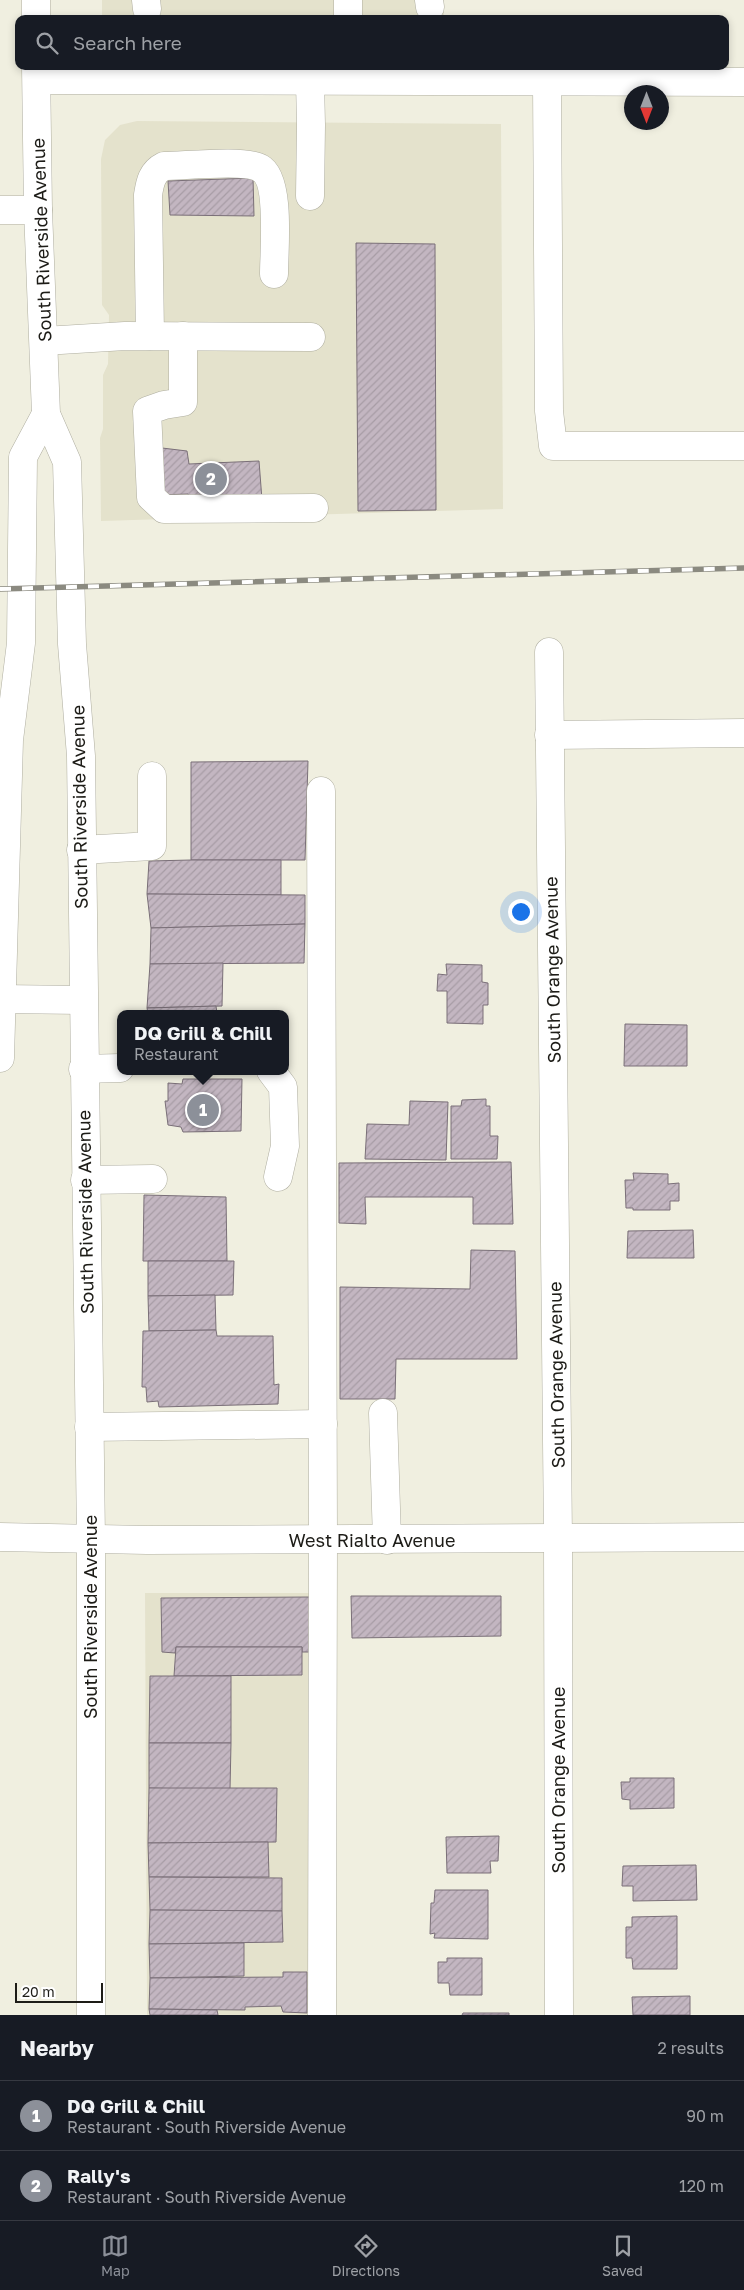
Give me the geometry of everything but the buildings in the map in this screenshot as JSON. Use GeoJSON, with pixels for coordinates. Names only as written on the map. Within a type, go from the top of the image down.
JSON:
{"type":"FeatureCollection","features":[{"type":"Feature","properties":{"kind":"street"},"geometry":{"type":"LineString","coordinates":[[36,0],[36,15]]}},
{"type":"Feature","properties":{"kind":"street"},"geometry":{"type":"LineString","coordinates":[[348,0],[348,15]]}},
{"type":"Feature","properties":{"kind":"street"},"geometry":{"type":"LineString","coordinates":[[36,73],[310,80],[348,74],[547,82],[744,82]]}},
{"type":"Feature","properties":{"kind":"street","name":"South Riverside Avenue"},"geometry":{"type":"LineString","coordinates":[[36,73],[38,210],[46,414],[67,462],[72,644],[81,756],[82,1000],[91,1540],[91,2015]]}},
{"type":"Feature","properties":{"kind":"street"},"geometry":{"type":"LineString","coordinates":[[310,80],[310,196]]}},
{"type":"Feature","properties":{"kind":"street"},"geometry":{"type":"LineString","coordinates":[[547,82],[550,411],[553,446],[744,446]]}},
{"type":"Feature","properties":{"kind":"street"},"geometry":{"type":"LineString","coordinates":[[150,336],[148,195],[150,180],[156,170],[164,166],[242,164],[259,167],[268,174],[272,184],[274,274]]}},
{"type":"Feature","properties":{"kind":"street"},"geometry":{"type":"LineString","coordinates":[[0,210],[38,210]]}},
{"type":"Feature","properties":{"kind":"street"},"geometry":{"type":"LineString","coordinates":[[44,341],[150,336],[311,337]]}},
{"type":"Feature","properties":{"kind":"street"},"geometry":{"type":"LineString","coordinates":[[183,336],[183,402],[164,405],[147,411],[151,497],[164,509],[314,508]]}},
{"type":"Feature","properties":{"kind":"street","name":"South Riverside Avenue"},"geometry":{"type":"LineString","coordinates":[[0,1058],[3,851],[9,740],[21,643],[23,457],[46,414]]}},
{"type":"Feature","properties":{"kind":"street","name":"South Orange Avenue"},"geometry":{"type":"LineString","coordinates":[[549,652],[558,1539],[558,2015]]}},
{"type":"Feature","properties":{"kind":"street"},"geometry":{"type":"LineString","coordinates":[[549,735],[744,733]]}},
{"type":"Feature","properties":{"kind":"street"},"geometry":{"type":"LineString","coordinates":[[81,850],[152,846],[152,776]]}},
{"type":"Feature","properties":{"kind":"street"},"geometry":{"type":"LineString","coordinates":[[320,791],[323,1424],[322,2015]]}},
{"type":"Feature","properties":{"kind":"street"},"geometry":{"type":"LineString","coordinates":[[1,999],[82,1000]]}},
{"type":"Feature","properties":{"kind":"street"},"geometry":{"type":"LineString","coordinates":[[83,1068],[117,1068]]}},
{"type":"Feature","properties":{"kind":"street"},"geometry":{"type":"LineString","coordinates":[[274,1075],[282,1086],[285,1146],[278,1178]]}},
{"type":"Feature","properties":{"kind":"street"},"geometry":{"type":"LineString","coordinates":[[85,1180],[153,1179]]}},
{"type":"Feature","properties":{"kind":"street"},"geometry":{"type":"LineString","coordinates":[[383,1413],[387,1540]]}},
{"type":"Feature","properties":{"kind":"street"},"geometry":{"type":"LineString","coordinates":[[89,1427],[323,1424]]}},
{"type":"Feature","properties":{"kind":"street","name":"West Rialto Avenue"},"geometry":{"type":"LineString","coordinates":[[0,1537],[91,1540],[387,1540],[744,1537]]}},
{"type":"Feature","properties":{"kind":"shaded area"},"geometry":{"type":"Polygon","coordinates":[[[102,0],[444,0],[444,15],[102,15],[102,0]]]}},
{"type":"Feature","properties":{"kind":"shaded area"},"geometry":{"type":"Polygon","coordinates":[[[137,121],[501,124],[503,509],[101,521],[100,438],[103,429],[103,375],[108,364],[109,315],[102,305],[101,159],[105,140],[120,125],[137,121]]]}},
{"type":"Feature","properties":{"kind":"shaded area"},"geometry":{"type":"Polygon","coordinates":[[[145,1593],[311,1593],[314,2015],[147,2015],[145,1593]]]}},
{"type":"Feature","properties":{"kind":"railway"},"geometry":{"type":"LineString","coordinates":[[0,589],[744,568]]}},
{"type":"Feature","properties":{"kind":"place","name":"Rally's"},"geometry":{"type":"Point","coordinates":[211,479]}},
{"type":"Feature","properties":{"kind":"place","name":"DQ Grill & Chill"},"geometry":{"type":"Point","coordinates":[203,1110]}}]}
